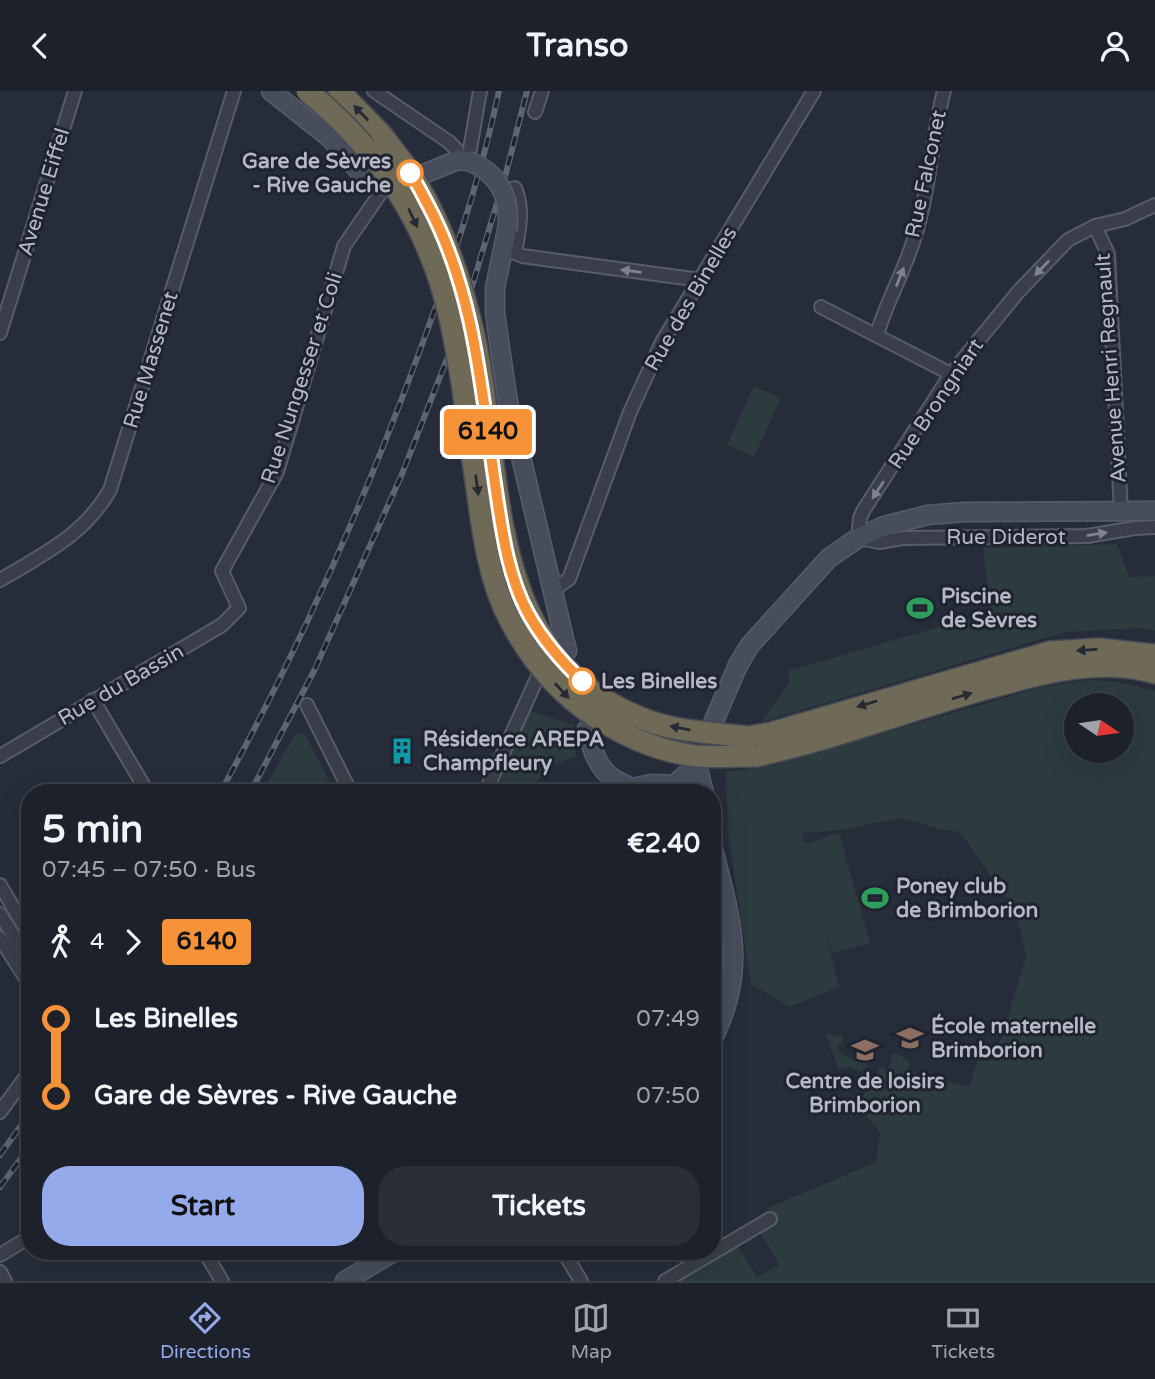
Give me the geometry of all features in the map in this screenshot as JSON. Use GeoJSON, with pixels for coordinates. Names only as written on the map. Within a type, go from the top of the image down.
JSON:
{"type":"FeatureCollection","features":[{"type":"Feature","properties":{"kind":"highway"},"geometry":{"type":"LineString","coordinates":[[307,91],[329,108],[380,164],[409,208],[433,262],[448,309],[461,376],[483,528],[496,584],[510,621],[541,669],[571,700],[623,735],[661,749],[697,756],[752,746],[771,733],[1050,652],[1099,649],[1155,655]]}},
{"type":"Feature","properties":{"kind":"highway"},"geometry":{"type":"LineString","coordinates":[[339,91],[382,135],[413,176],[444,236],[474,336],[501,526],[514,577],[528,614],[556,656],[603,698],[649,721],[752,746],[790,748],[1044,673],[1102,667],[1155,673]]}},
{"type":"Feature","properties":{"kind":"street","name":"Avenue Eiffel"},"geometry":{"type":"LineString","coordinates":[[0,333],[75,91]]}},
{"type":"Feature","properties":{"kind":"street","name":"Rue Massenet"},"geometry":{"type":"LineString","coordinates":[[0,580],[82,528],[98,511],[110,490],[234,91]]}},
{"type":"Feature","properties":{"kind":"street"},"geometry":{"type":"LineString","coordinates":[[271,91],[330,138],[365,178],[384,188]]}},
{"type":"Feature","properties":{"kind":"street"},"geometry":{"type":"LineString","coordinates":[[374,91],[449,142],[463,160],[488,171],[504,193],[508,209],[507,230],[495,288],[495,313],[508,402],[567,651]]}},
{"type":"Feature","properties":{"kind":"street"},"geometry":{"type":"LineString","coordinates":[[463,160],[480,91]]}},
{"type":"Feature","properties":{"kind":"street"},"geometry":{"type":"LineString","coordinates":[[535,112],[542,91]]}},
{"type":"Feature","properties":{"kind":"street","name":"Rue des Binelles"},"geometry":{"type":"LineString","coordinates":[[553,590],[569,579],[630,412],[662,342],[814,91]]}},
{"type":"Feature","properties":{"kind":"street","name":"Rue Falconet"},"geometry":{"type":"LineString","coordinates":[[877,334],[910,250],[919,219],[929,180],[936,119],[944,91]]}},
{"type":"Feature","properties":{"kind":"street"},"geometry":{"type":"LineString","coordinates":[[426,173],[463,160]]}},
{"type":"Feature","properties":{"kind":"street","name":"Rue Nungesser et Coli"},"geometry":{"type":"LineString","coordinates":[[239,608],[222,571],[277,472],[344,246],[384,188]]}},
{"type":"Feature","properties":{"kind":"street"},"geometry":{"type":"LineString","coordinates":[[504,193],[515,188],[519,198],[520,228],[515,253],[694,279],[698,282]]}},
{"type":"Feature","properties":{"kind":"street","name":"Rue Brongniart"},"geometry":{"type":"LineString","coordinates":[[858,538],[863,512],[951,374],[1018,292],[1068,240],[1095,226],[1125,219],[1155,205]]}},
{"type":"Feature","properties":{"kind":"street","name":"Avenue Henri Regnault"},"geometry":{"type":"LineString","coordinates":[[1095,226],[1108,254],[1121,512]]}},
{"type":"Feature","properties":{"kind":"street"},"geometry":{"type":"LineString","coordinates":[[821,307],[951,374]]}},
{"type":"Feature","properties":{"kind":"street"},"geometry":{"type":"LineString","coordinates":[[713,723],[738,664],[754,639],[829,558],[858,538],[884,526],[928,515],[965,512],[1155,512]]}},
{"type":"Feature","properties":{"kind":"street","name":"Rue Diderot"},"geometry":{"type":"LineString","coordinates":[[858,538],[879,541],[902,538],[1087,536],[1155,527]]}},
{"type":"Feature","properties":{"kind":"street","name":"Rue du Bassin"},"geometry":{"type":"LineString","coordinates":[[0,757],[222,625],[239,608]]}},
{"type":"Feature","properties":{"kind":"street"},"geometry":{"type":"LineString","coordinates":[[489,784],[561,625]]}},
{"type":"Feature","properties":{"kind":"street"},"geometry":{"type":"LineString","coordinates":[[93,700],[143,784]]}},
{"type":"Feature","properties":{"kind":"street"},"geometry":{"type":"LineString","coordinates":[[307,705],[346,784]]}},
{"type":"Feature","properties":{"kind":"street"},"geometry":{"type":"LineString","coordinates":[[587,729],[600,766],[611,778],[624,784]]}},
{"type":"Feature","properties":{"kind":"street"},"geometry":{"type":"LineString","coordinates":[[678,784],[696,765],[701,784]]}},
{"type":"Feature","properties":{"kind":"street"},"geometry":{"type":"LineString","coordinates":[[721,880],[729,906],[733,946],[733,978],[721,1021]]}},
{"type":"Feature","properties":{"kind":"street"},"geometry":{"type":"LineString","coordinates":[[0,885],[21,921]]}},
{"type":"Feature","properties":{"kind":"street"},"geometry":{"type":"LineString","coordinates":[[0,914],[21,948]]}},
{"type":"Feature","properties":{"kind":"street"},"geometry":{"type":"LineString","coordinates":[[0,937],[21,971]]}},
{"type":"Feature","properties":{"kind":"street"},"geometry":{"type":"LineString","coordinates":[[0,1112],[21,1083]]}},
{"type":"Feature","properties":{"kind":"street"},"geometry":{"type":"LineString","coordinates":[[721,1248],[770,1219]]}},
{"type":"Feature","properties":{"kind":"street"},"geometry":{"type":"LineString","coordinates":[[0,1255],[21,1242]]}},
{"type":"Feature","properties":{"kind":"street"},"geometry":{"type":"LineString","coordinates":[[209,1260],[222,1281]]}},
{"type":"Feature","properties":{"kind":"street"},"geometry":{"type":"LineString","coordinates":[[345,1281],[380,1260]]}},
{"type":"Feature","properties":{"kind":"street"},"geometry":{"type":"LineString","coordinates":[[568,1260],[581,1281]]}},
{"type":"Feature","properties":{"kind":"street"},"geometry":{"type":"LineString","coordinates":[[665,1281],[701,1260]]}},
{"type":"Feature","properties":{"kind":"street"},"geometry":{"type":"LineString","coordinates":[[0,1272],[5,1281]]}},
{"type":"Feature","properties":{"kind":"shaded area"},"geometry":{"type":"Polygon","coordinates":[[[754,386],[781,398],[754,457],[727,445],[754,386]]]}},
{"type":"Feature","properties":{"kind":"shaded area"},"geometry":{"type":"Polygon","coordinates":[[[1117,544],[1129,577],[1155,576],[1155,631],[1143,628],[1066,632],[761,722],[789,683],[788,671],[990,612],[983,548],[1117,544]]]}},
{"type":"Feature","properties":{"kind":"shaded area"},"geometry":{"type":"Polygon","coordinates":[[[1088,680],[1115,681],[1155,691],[1155,1281],[680,1281],[715,1260],[721,1260],[721,1256],[738,1246],[757,1277],[779,1265],[757,1226],[772,1218],[768,1208],[876,1162],[880,1132],[857,1106],[880,1068],[888,1071],[894,1053],[909,1060],[909,1071],[969,1087],[979,1056],[994,1061],[1026,958],[1021,931],[1011,905],[960,832],[900,818],[841,830],[802,833],[805,844],[839,833],[870,943],[832,953],[825,930],[839,987],[789,1007],[751,984],[728,833],[726,772],[774,765],[1042,687],[1088,680]]]}},
{"type":"Feature","properties":{"kind":"shaded area"},"geometry":{"type":"Polygon","coordinates":[[[530,711],[574,725],[576,757],[549,766],[535,784],[499,784],[530,711]]]}},
{"type":"Feature","properties":{"kind":"shaded area"},"geometry":{"type":"Polygon","coordinates":[[[304,733],[329,780],[322,784],[267,784],[295,734],[304,733]]]}},
{"type":"Feature","properties":{"kind":"shaded area"},"geometry":{"type":"Polygon","coordinates":[[[721,924],[724,939],[721,976],[721,924]]]}},
{"type":"Feature","properties":{"kind":"shaded area"},"geometry":{"type":"Polygon","coordinates":[[[826,1034],[843,1036],[838,1050],[868,1064],[861,1072],[849,1066],[838,1069],[826,1034]]]}},
{"type":"Feature","properties":{"kind":"railway"},"geometry":{"type":"LineString","coordinates":[[225,784],[300,637],[348,531],[392,423],[426,335],[461,231],[482,162],[499,91]]}},
{"type":"Feature","properties":{"kind":"railway"},"geometry":{"type":"LineString","coordinates":[[255,784],[314,671],[402,474],[461,323],[506,173],[527,91]]}},
{"type":"Feature","properties":{"kind":"railway"},"geometry":{"type":"LineString","coordinates":[[0,1155],[21,1126]]}},
{"type":"Feature","properties":{"kind":"railway"},"geometry":{"type":"LineString","coordinates":[[0,1187],[21,1158]]}},
{"type":"Feature","properties":{"kind":"bus line","name":"6140"},"geometry":{"type":"LineString","coordinates":[[410,173],[444,236],[474,336],[501,526],[514,577],[528,614],[556,656],[582,681]]}},
{"type":"Feature","properties":{"kind":"place","name":"Gare de Sèvres - Rive Gauche"},"geometry":{"type":"Point","coordinates":[410,173]}},
{"type":"Feature","properties":{"kind":"place","name":"Piscine de Sèvres"},"geometry":{"type":"Point","coordinates":[920,608]}},
{"type":"Feature","properties":{"kind":"place","name":"Les Binelles"},"geometry":{"type":"Point","coordinates":[582,681]}},
{"type":"Feature","properties":{"kind":"place","name":"Résidence AREPA Champfleury"},"geometry":{"type":"Point","coordinates":[402,751]}},
{"type":"Feature","properties":{"kind":"place","name":"Poney club de Brimborion"},"geometry":{"type":"Point","coordinates":[875,898]}},
{"type":"Feature","properties":{"kind":"place","name":"École maternelle Brimborion"},"geometry":{"type":"Point","coordinates":[910,1038]}},
{"type":"Feature","properties":{"kind":"place","name":"Centre de loisirs Brimborion"},"geometry":{"type":"Point","coordinates":[865,1050]}}]}
